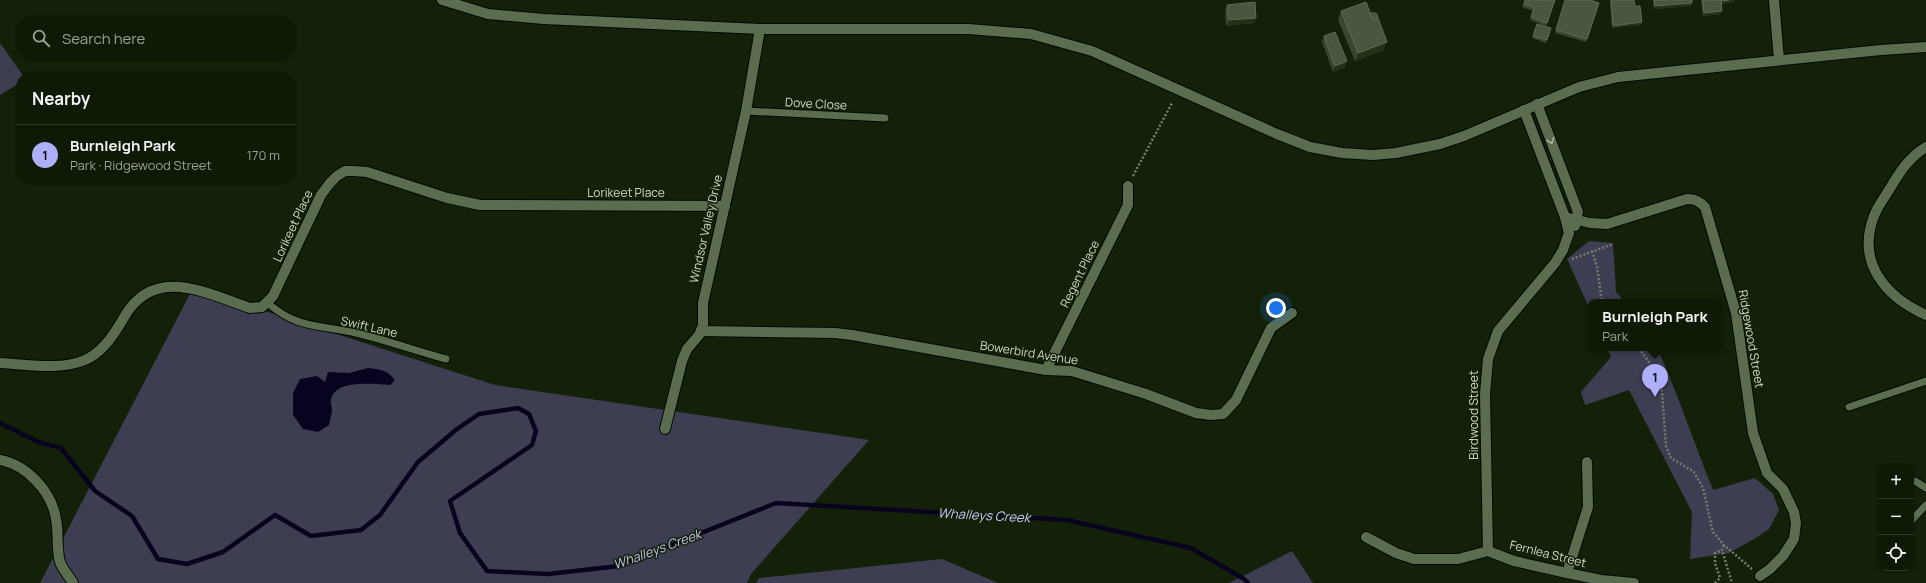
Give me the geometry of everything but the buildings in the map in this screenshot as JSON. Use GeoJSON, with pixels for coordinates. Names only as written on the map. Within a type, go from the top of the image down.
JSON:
{"type":"FeatureCollection","features":[{"type":"Feature","properties":{"kind":"street"},"geometry":{"type":"LineString","coordinates":[[442,0],[488,14],[536,18],[760,28],[968,30],[1031,34],[1092,51],[1277,134],[1310,147],[1342,153],[1373,155],[1396,153],[1427,147],[1456,139],[1579,87],[1618,77],[1881,50],[1926,47]]}},
{"type":"Feature","properties":{"kind":"street"},"geometry":{"type":"LineString","coordinates":[[1774,0],[1779,60]]}},
{"type":"Feature","properties":{"kind":"street","name":"Windsor Valley Drive"},"geometry":{"type":"LineString","coordinates":[[702,331],[704,325],[703,303],[746,111],[760,28]]}},
{"type":"Feature","properties":{"kind":"street"},"geometry":{"type":"LineString","coordinates":[[1537,104],[1578,212],[1578,220]]}},
{"type":"Feature","properties":{"kind":"street"},"geometry":{"type":"LineString","coordinates":[[1524,110],[1565,217],[1569,233]]}},
{"type":"Feature","properties":{"kind":"street"},"geometry":{"type":"LineString","coordinates":[[1926,147],[1917,152],[1898,175],[1874,215],[1870,240],[1871,262],[1884,287],[1902,303],[1926,315]]}},
{"type":"Feature","properties":{"kind":"street","name":"Lorikeet Place"},"geometry":{"type":"LineString","coordinates":[[268,303],[280,283],[321,195],[330,183],[345,171],[367,172],[447,198],[480,205],[725,206]]}},
{"type":"Feature","properties":{"kind":"street","name":"Regent Place"},"geometry":{"type":"LineString","coordinates":[[1046,370],[1128,205],[1128,186]]}},
{"type":"Feature","properties":{"kind":"street","name":"Ridgewood Street"},"geometry":{"type":"LineString","coordinates":[[1565,217],[1595,224],[1607,224],[1687,199],[1694,199],[1705,207],[1736,313],[1753,433],[1767,473],[1783,489],[1794,512],[1796,523],[1794,539],[1783,556],[1770,569],[1760,576]]}},
{"type":"Feature","properties":{"kind":"street","name":"Birdwood Street"},"geometry":{"type":"LineString","coordinates":[[1488,551],[1485,394],[1488,358],[1498,331],[1552,266],[1563,250],[1569,233],[1578,220]]}},
{"type":"Feature","properties":{"kind":"street"},"geometry":{"type":"LineString","coordinates":[[0,363],[67,366],[85,360],[99,351],[112,337],[127,312],[138,299],[156,289],[179,286],[250,308],[262,307],[268,303]]}},
{"type":"Feature","properties":{"kind":"street","name":"Bowerbird Avenue"},"geometry":{"type":"LineString","coordinates":[[702,331],[835,333],[1046,370],[1072,371],[1146,394],[1196,412],[1211,415],[1224,414],[1236,400],[1271,328],[1292,313]]}},
{"type":"Feature","properties":{"kind":"street"},"geometry":{"type":"LineString","coordinates":[[665,429],[682,361],[688,349],[702,331]]}},
{"type":"Feature","properties":{"kind":"street"},"geometry":{"type":"LineString","coordinates":[[0,460],[18,466],[34,478],[47,494],[56,519],[60,561],[73,583]]}},
{"type":"Feature","properties":{"kind":"street"},"geometry":{"type":"LineString","coordinates":[[1567,573],[1588,507],[1587,462]]}},
{"type":"Feature","properties":{"kind":"street"},"geometry":{"type":"LineString","coordinates":[[1366,537],[1396,553],[1414,558],[1458,558],[1488,551]]}},
{"type":"Feature","properties":{"kind":"street","name":"Fernlea Street"},"geometry":{"type":"LineString","coordinates":[[1488,551],[1514,561],[1567,573],[1601,580],[1634,583]]}},
{"type":"Feature","properties":{"kind":"lane","name":"Dove Close"},"geometry":{"type":"LineString","coordinates":[[746,111],[886,118]]}},
{"type":"Feature","properties":{"kind":"lane","name":"Swift Lane"},"geometry":{"type":"LineString","coordinates":[[268,303],[281,315],[296,322],[324,329],[356,333],[446,359]]}},
{"type":"Feature","properties":{"kind":"lane"},"geometry":{"type":"LineString","coordinates":[[1849,407],[1926,381]]}},
{"type":"Feature","properties":{"kind":"lane"},"geometry":{"type":"LineString","coordinates":[[1914,482],[1919,483],[1926,488]]}},
{"type":"Feature","properties":{"kind":"lane"},"geometry":{"type":"LineString","coordinates":[[1914,518],[1926,505]]}},
{"type":"Feature","properties":{"kind":"path"},"geometry":{"type":"LineString","coordinates":[[1128,186],[1172,103]]}},
{"type":"Feature","properties":{"kind":"path"},"geometry":{"type":"LineString","coordinates":[[1552,266],[1613,244]]}},
{"type":"Feature","properties":{"kind":"path"},"geometry":{"type":"LineString","coordinates":[[1592,251],[1597,268],[1602,299]]}},
{"type":"Feature","properties":{"kind":"path"},"geometry":{"type":"LineString","coordinates":[[1641,351],[1658,375],[1662,392],[1666,446],[1671,458],[1694,472],[1703,488],[1713,532],[1724,545],[1760,576]]}},
{"type":"Feature","properties":{"kind":"path"},"geometry":{"type":"LineString","coordinates":[[1724,545],[1722,550],[1732,583]]}},
{"type":"Feature","properties":{"kind":"path"},"geometry":{"type":"LineString","coordinates":[[1714,583],[1720,578],[1715,563],[1715,553],[1722,550]]}},
{"type":"Feature","properties":{"kind":"shaded area"},"geometry":{"type":"Polygon","coordinates":[[[0,43],[20,72],[16,72],[16,85],[0,95],[0,43]]]}},
{"type":"Feature","properties":{"kind":"shaded area"},"geometry":{"type":"Polygon","coordinates":[[[1589,241],[1613,243],[1616,292],[1622,299],[1588,299],[1588,305],[1567,259],[1589,241]]]}},
{"type":"Feature","properties":{"kind":"shaded area"},"geometry":{"type":"Polygon","coordinates":[[[193,288],[495,385],[869,440],[751,574],[747,583],[40,583],[193,288]]]}},
{"type":"Feature","properties":{"kind":"shaded area"},"geometry":{"type":"Polygon","coordinates":[[[1608,351],[1658,351],[1713,490],[1755,478],[1773,494],[1779,510],[1769,529],[1729,553],[1690,559],[1692,512],[1629,390],[1585,405],[1581,392],[1611,357],[1608,351]]]}},
{"type":"Feature","properties":{"kind":"shaded area"},"geometry":{"type":"Polygon","coordinates":[[[368,368],[386,372],[395,380],[390,385],[356,384],[339,389],[334,393],[331,400],[332,411],[329,425],[318,432],[303,429],[293,415],[293,393],[300,379],[317,376],[325,382],[328,372],[349,373],[368,368]]]}},
{"type":"Feature","properties":{"kind":"shaded area"},"geometry":{"type":"Polygon","coordinates":[[[1292,551],[1313,583],[1229,583],[1292,551]]]}},
{"type":"Feature","properties":{"kind":"shaded area"},"geometry":{"type":"Polygon","coordinates":[[[942,559],[998,583],[756,583],[759,578],[942,559]]]}},
{"type":"Feature","properties":{"kind":"waterway","name":"Whalleys Creek"},"geometry":{"type":"LineString","coordinates":[[0,423],[38,442],[61,448],[95,491],[132,516],[158,559],[187,564],[223,552],[275,515],[311,536],[361,530],[380,515],[418,462],[457,429],[479,414],[518,408],[529,414],[536,431],[532,445],[450,501],[460,533],[487,571],[548,574],[619,566],[776,503],[1067,520],[1191,548],[1244,579],[1248,583]]}},
{"type":"Feature","properties":{"kind":"place","name":"Burnleigh Park"},"geometry":{"type":"Point","coordinates":[1655,397]}}]}
